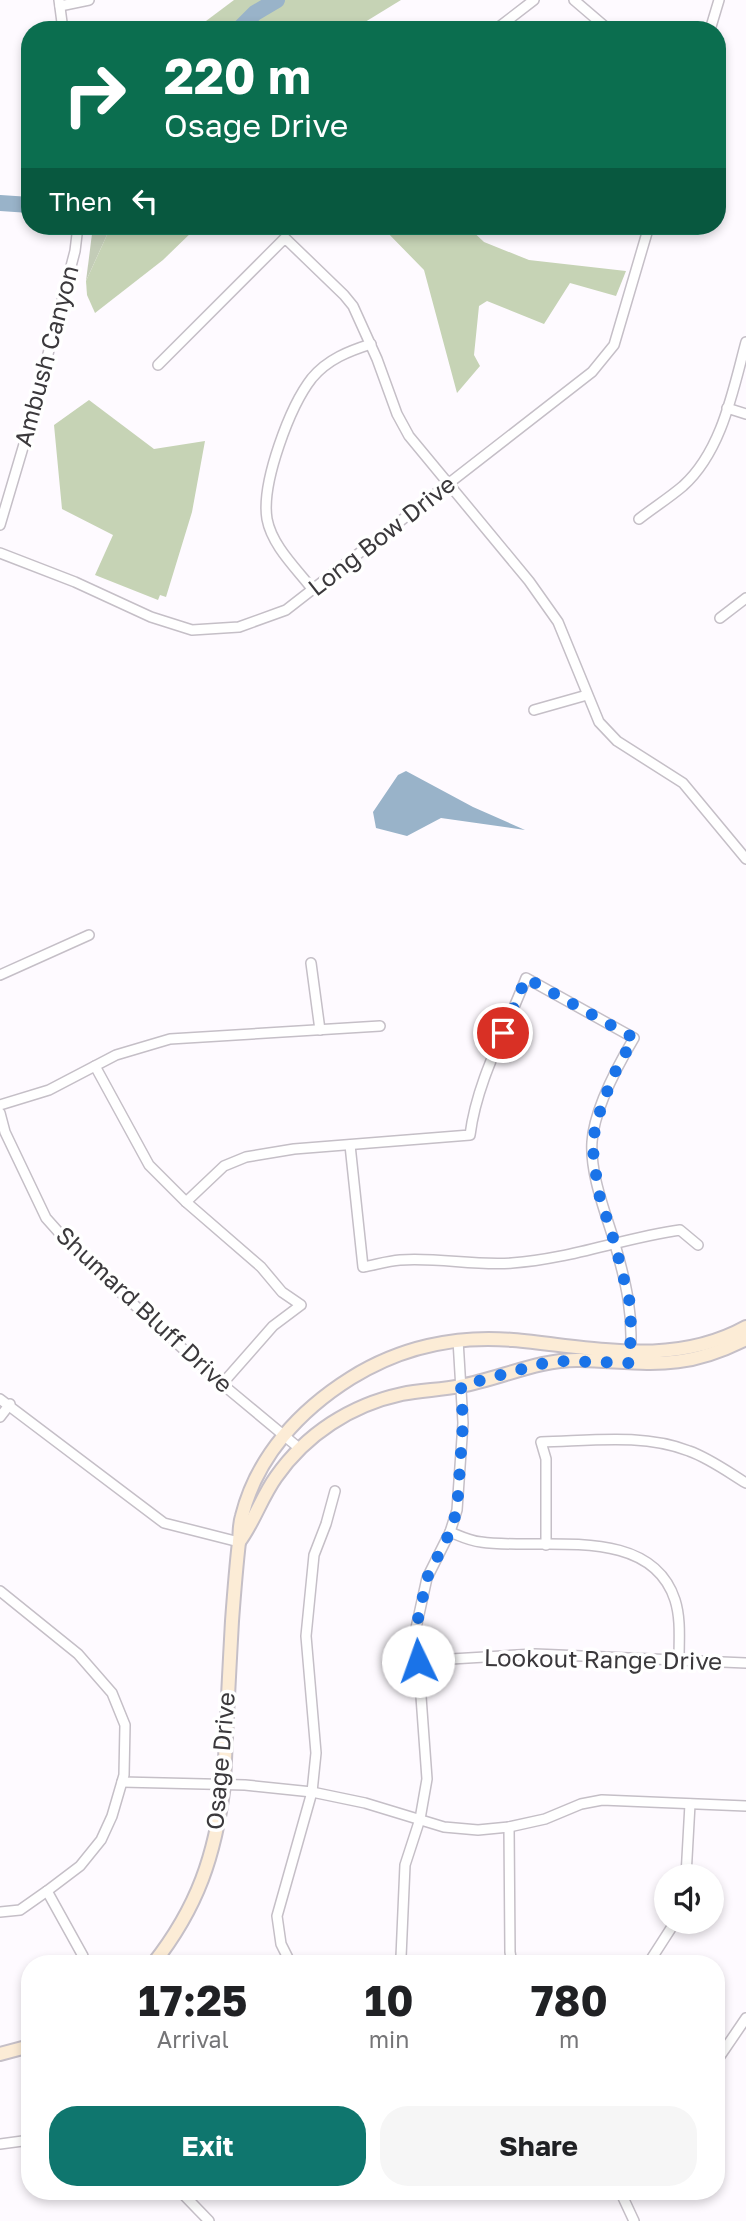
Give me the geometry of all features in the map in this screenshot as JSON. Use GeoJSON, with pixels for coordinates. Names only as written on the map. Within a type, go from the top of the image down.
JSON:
{"type":"FeatureCollection","features":[{"type":"Feature","properties":{"kind":"street"},"geometry":{"type":"LineString","coordinates":[[62,21],[59,3],[89,0]]}},
{"type":"Feature","properties":{"kind":"street"},"geometry":{"type":"LineString","coordinates":[[507,21],[534,0]]}},
{"type":"Feature","properties":{"kind":"street"},"geometry":{"type":"LineString","coordinates":[[574,0],[598,21]]}},
{"type":"Feature","properties":{"kind":"street"},"geometry":{"type":"LineString","coordinates":[[713,21],[719,0]]}},
{"type":"Feature","properties":{"kind":"street","name":"Ambush Canyon"},"geometry":{"type":"LineString","coordinates":[[0,525],[27,433],[77,235]]}},
{"type":"Feature","properties":{"kind":"street","name":"Long Bow Drive"},"geometry":{"type":"LineString","coordinates":[[0,553],[75,582],[151,617],[192,629],[239,627],[286,610],[592,372],[614,345],[646,235]]}},
{"type":"Feature","properties":{"kind":"street"},"geometry":{"type":"LineString","coordinates":[[158,365],[285,238],[353,306],[371,344],[397,414],[409,436],[528,581],[558,622],[598,722],[617,741],[683,783],[746,859]]}},
{"type":"Feature","properties":{"kind":"street"},"geometry":{"type":"LineString","coordinates":[[639,519],[684,485],[708,453],[727,408],[746,342]]}},
{"type":"Feature","properties":{"kind":"street"},"geometry":{"type":"LineString","coordinates":[[313,590],[275,541],[267,519],[268,488],[296,406],[312,379],[344,353],[371,344]]}},
{"type":"Feature","properties":{"kind":"street"},"geometry":{"type":"LineString","coordinates":[[727,408],[746,414]]}},
{"type":"Feature","properties":{"kind":"street"},"geometry":{"type":"LineString","coordinates":[[720,618],[746,598]]}},
{"type":"Feature","properties":{"kind":"street"},"geometry":{"type":"LineString","coordinates":[[534,709],[587,695]]}},
{"type":"Feature","properties":{"kind":"street"},"geometry":{"type":"LineString","coordinates":[[0,975],[89,935]]}},
{"type":"Feature","properties":{"kind":"street"},"geometry":{"type":"LineString","coordinates":[[311,963],[320,1030]]}},
{"type":"Feature","properties":{"kind":"street"},"geometry":{"type":"LineString","coordinates":[[186,1202],[224,1166],[246,1157],[295,1149],[470,1135],[473,1111],[494,1052],[526,978],[634,1038],[617,1068],[602,1104],[592,1142],[598,1191],[631,1307],[630,1358]]}},
{"type":"Feature","properties":{"kind":"street"},"geometry":{"type":"LineString","coordinates":[[0,1105],[49,1090],[116,1055],[170,1040],[380,1026]]}},
{"type":"Feature","properties":{"kind":"street"},"geometry":{"type":"LineString","coordinates":[[95,1066],[149,1165],[186,1202],[261,1267],[282,1292],[301,1305],[273,1326],[222,1384]]}},
{"type":"Feature","properties":{"kind":"street","name":"Shumard Bluff Drive"},"geometry":{"type":"LineString","coordinates":[[0,1113],[5,1132],[46,1218],[79,1255],[222,1384],[299,1448]]}},
{"type":"Feature","properties":{"kind":"street"},"geometry":{"type":"LineString","coordinates":[[350,1144],[363,1267],[400,1260],[513,1263],[566,1256],[641,1235],[680,1230],[698,1245]]}},
{"type":"Feature","properties":{"kind":"street","name":"Osage Drive"},"geometry":{"type":"LineString","coordinates":[[239,1542],[247,1532],[268,1489],[299,1448],[317,1432],[363,1406],[405,1393],[461,1386],[540,1364],[630,1358],[692,1347],[746,1327]]}},
{"type":"Feature","properties":{"kind":"street","name":"Osage Drive"},"geometry":{"type":"LineString","coordinates":[[159,1955],[183,1922],[205,1876],[219,1822],[224,1785],[236,1555],[242,1515],[252,1487],[284,1434],[330,1391],[364,1370],[411,1350],[458,1340],[509,1340],[630,1358],[653,1364],[694,1360],[717,1353],[746,1339]]}},
{"type":"Feature","properties":{"kind":"street"},"geometry":{"type":"LineString","coordinates":[[401,1955],[405,1865],[420,1819],[427,1779],[416,1628],[424,1587],[450,1532],[457,1510],[463,1423],[458,1340]]}},
{"type":"Feature","properties":{"kind":"street"},"geometry":{"type":"LineString","coordinates":[[0,1399],[164,1523],[239,1542]]}},
{"type":"Feature","properties":{"kind":"street"},"geometry":{"type":"LineString","coordinates":[[0,1417],[10,1404]]}},
{"type":"Feature","properties":{"kind":"street"},"geometry":{"type":"LineString","coordinates":[[546,1545],[546,1459],[541,1442],[650,1441],[688,1450],[746,1483]]}},
{"type":"Feature","properties":{"kind":"street"},"geometry":{"type":"LineString","coordinates":[[286,1955],[281,1944],[277,1916],[312,1792],[316,1753],[306,1636],[314,1555],[335,1491]]}},
{"type":"Feature","properties":{"kind":"street"},"geometry":{"type":"LineString","coordinates":[[450,1532],[479,1542],[578,1544],[633,1554],[664,1577],[674,1599],[679,1619],[679,1659]]}},
{"type":"Feature","properties":{"kind":"street"},"geometry":{"type":"LineString","coordinates":[[0,1591],[78,1654],[112,1693],[125,1725],[122,1782],[112,1816],[101,1840],[80,1866],[47,1891],[20,1910],[0,1912]]}},
{"type":"Feature","properties":{"kind":"street","name":"Lookout Range Drive"},"geometry":{"type":"LineString","coordinates":[[418,1661],[535,1654],[746,1663]]}},
{"type":"Feature","properties":{"kind":"street"},"geometry":{"type":"LineString","coordinates":[[122,1782],[224,1785],[312,1792],[365,1803],[444,1827],[478,1830],[545,1819],[580,1804],[602,1800],[746,1806]]}},
{"type":"Feature","properties":{"kind":"street"},"geometry":{"type":"LineString","coordinates":[[687,1864],[690,1804]]}},
{"type":"Feature","properties":{"kind":"street"},"geometry":{"type":"LineString","coordinates":[[509,1827],[510,1955]]}},
{"type":"Feature","properties":{"kind":"street"},"geometry":{"type":"LineString","coordinates":[[47,1891],[82,1955]]}},
{"type":"Feature","properties":{"kind":"street"},"geometry":{"type":"LineString","coordinates":[[654,1955],[667,1934]]}},
{"type":"Feature","properties":{"kind":"street"},"geometry":{"type":"LineString","coordinates":[[725,2049],[746,2018]]}},
{"type":"Feature","properties":{"kind":"street"},"geometry":{"type":"LineString","coordinates":[[0,2054],[21,2048]]}},
{"type":"Feature","properties":{"kind":"street"},"geometry":{"type":"LineString","coordinates":[[0,2144],[21,2141]]}},
{"type":"Feature","properties":{"kind":"street"},"geometry":{"type":"LineString","coordinates":[[189,2200],[209,2221]]}},
{"type":"Feature","properties":{"kind":"street"},"geometry":{"type":"LineString","coordinates":[[624,2200],[634,2221]]}},
{"type":"Feature","properties":{"kind":"green space"},"geometry":{"type":"Polygon","coordinates":[[[234,0],[401,0],[367,21],[206,21],[234,0]]]}},
{"type":"Feature","properties":{"kind":"green space"},"geometry":{"type":"Polygon","coordinates":[[[92,235],[107,235],[86,281],[92,235]]]}},
{"type":"Feature","properties":{"kind":"green space"},"geometry":{"type":"Polygon","coordinates":[[[107,235],[189,235],[163,260],[95,313],[87,295],[86,281],[107,235]]]}},
{"type":"Feature","properties":{"kind":"green space"},"geometry":{"type":"Polygon","coordinates":[[[390,235],[477,235],[484,242],[529,260],[626,271],[616,296],[570,283],[544,324],[487,301],[479,306],[474,355],[480,366],[457,393],[424,270],[390,235]]]}},
{"type":"Feature","properties":{"kind":"green space"},"geometry":{"type":"Polygon","coordinates":[[[89,400],[154,449],[205,441],[192,512],[166,597],[160,595],[158,600],[95,575],[113,535],[62,509],[54,425],[89,400]]]}},
{"type":"Feature","properties":{"kind":"water"},"geometry":{"type":"Polygon","coordinates":[[[406,771],[473,807],[525,830],[441,818],[407,836],[376,828],[373,812],[398,775],[406,771]]]}},
{"type":"Feature","properties":{"kind":"waterway"},"geometry":{"type":"LineString","coordinates":[[247,21],[277,0]]}},
{"type":"Feature","properties":{"kind":"waterway"},"geometry":{"type":"LineString","coordinates":[[0,203],[21,204]]}},
{"type":"Feature","properties":{"kind":"route"},"geometry":{"type":"LineString","coordinates":[[418,1661],[416,1628],[427,1578],[450,1532],[457,1510],[463,1423],[461,1386],[559,1361],[630,1363],[631,1307],[598,1191],[592,1142],[602,1104],[617,1068],[634,1038],[526,978],[503,1033]]}}]}
